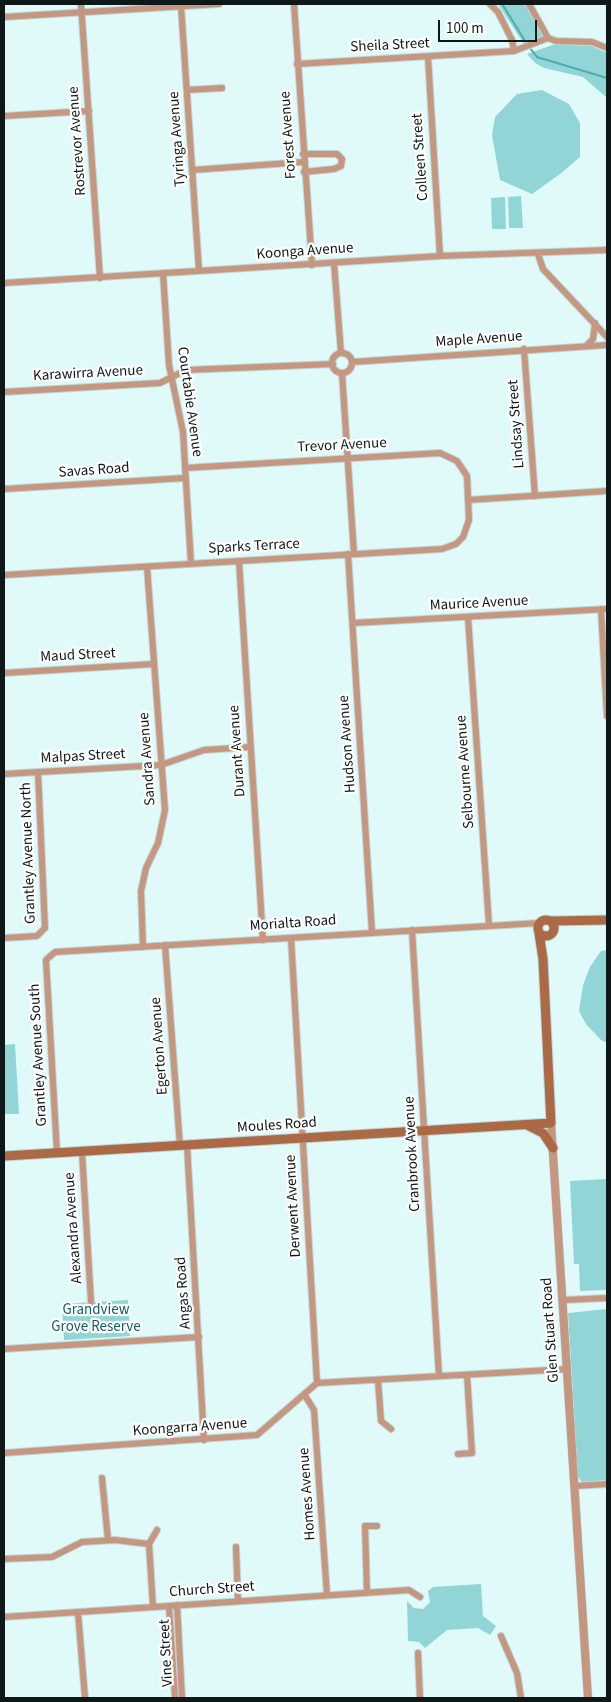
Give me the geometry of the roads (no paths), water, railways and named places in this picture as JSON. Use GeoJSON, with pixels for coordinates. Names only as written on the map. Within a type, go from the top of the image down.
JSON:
{"type":"FeatureCollection","features":[{"type":"Feature","properties":{"kind":"main road"},"geometry":{"type":"LineString","coordinates":[[579,921],[544,936],[539,928],[543,920],[607,920]]}},
{"type":"Feature","properties":{"kind":"main road"},"geometry":{"type":"LineString","coordinates":[[550,934],[554,927],[551,921]]}},
{"type":"Feature","properties":{"kind":"main road","name":"Glen Stuart Road"},"geometry":{"type":"LineString","coordinates":[[539,928],[543,959],[551,1123]]}},
{"type":"Feature","properties":{"kind":"main road","name":"Glen Stuart Road"},"geometry":{"type":"LineString","coordinates":[[543,959],[550,934]]}},
{"type":"Feature","properties":{"kind":"main road","name":"Moules Road"},"geometry":{"type":"LineString","coordinates":[[4,1156],[551,1123]]}},
{"type":"Feature","properties":{"kind":"main road"},"geometry":{"type":"LineString","coordinates":[[524,1124],[543,1133],[553,1148]]}},
{"type":"Feature","properties":{"kind":"street","name":"Rostrevor Avenue"},"geometry":{"type":"LineString","coordinates":[[82,4],[100,278]]}},
{"type":"Feature","properties":{"kind":"street"},"geometry":{"type":"LineString","coordinates":[[4,16],[220,4]]}},
{"type":"Feature","properties":{"kind":"street","name":"Forest Avenue"},"geometry":{"type":"LineString","coordinates":[[294,4],[303,158],[312,265]]}},
{"type":"Feature","properties":{"kind":"street"},"geometry":{"type":"LineString","coordinates":[[490,4],[498,12],[512,40],[514,51]]}},
{"type":"Feature","properties":{"kind":"street"},"geometry":{"type":"LineString","coordinates":[[531,4],[548,38],[556,41],[592,42],[607,48]]}},
{"type":"Feature","properties":{"kind":"street","name":"Tyringa Avenue"},"geometry":{"type":"LineString","coordinates":[[182,6],[199,271]]}},
{"type":"Feature","properties":{"kind":"street","name":"Sheila Street"},"geometry":{"type":"LineString","coordinates":[[297,64],[514,51],[548,38]]}},
{"type":"Feature","properties":{"kind":"street","name":"Colleen Street"},"geometry":{"type":"LineString","coordinates":[[428,57],[440,256]]}},
{"type":"Feature","properties":{"kind":"street"},"geometry":{"type":"LineString","coordinates":[[187,90],[222,88]]}},
{"type":"Feature","properties":{"kind":"street"},"geometry":{"type":"LineString","coordinates":[[4,116],[89,111]]}},
{"type":"Feature","properties":{"kind":"street"},"geometry":{"type":"LineString","coordinates":[[193,170],[337,154],[342,159],[342,163],[338,168],[304,172]]}},
{"type":"Feature","properties":{"kind":"street","name":"Koonga Avenue"},"geometry":{"type":"LineString","coordinates":[[4,283],[440,256],[522,252],[538,254],[607,250]]}},
{"type":"Feature","properties":{"kind":"street"},"geometry":{"type":"LineString","coordinates":[[538,254],[543,269],[607,338]]}},
{"type":"Feature","properties":{"kind":"street"},"geometry":{"type":"LineString","coordinates":[[334,263],[341,353]]}},
{"type":"Feature","properties":{"kind":"street","name":"Courtabie Avenue"},"geometry":{"type":"LineString","coordinates":[[164,274],[172,378],[184,432],[191,564]]}},
{"type":"Feature","properties":{"kind":"street"},"geometry":{"type":"LineString","coordinates":[[586,346],[593,339],[595,323]]}},
{"type":"Feature","properties":{"kind":"street","name":"Maple Avenue"},"geometry":{"type":"LineString","coordinates":[[352,362],[607,344]]}},
{"type":"Feature","properties":{"kind":"street","name":"Lindsay Street"},"geometry":{"type":"LineString","coordinates":[[524,350],[535,496]]}},
{"type":"Feature","properties":{"kind":"street"},"geometry":{"type":"LineString","coordinates":[[341,353],[347,354],[352,362],[348,370],[342,373],[335,369],[333,364],[336,356],[341,353]]}},
{"type":"Feature","properties":{"kind":"street"},"geometry":{"type":"LineString","coordinates":[[172,378],[186,370],[333,364]]}},
{"type":"Feature","properties":{"kind":"street","name":"Hudson Avenue"},"geometry":{"type":"LineString","coordinates":[[342,373],[353,624],[372,932]]}},
{"type":"Feature","properties":{"kind":"street","name":"Karawirra Avenue"},"geometry":{"type":"LineString","coordinates":[[4,392],[160,382],[172,378]]}},
{"type":"Feature","properties":{"kind":"street","name":"Trevor Avenue"},"geometry":{"type":"LineString","coordinates":[[185,468],[440,453],[450,456],[457,461],[467,476],[468,500]]}},
{"type":"Feature","properties":{"kind":"street","name":"Savas Road"},"geometry":{"type":"LineString","coordinates":[[4,489],[186,478]]}},
{"type":"Feature","properties":{"kind":"street"},"geometry":{"type":"LineString","coordinates":[[468,500],[607,492]]}},
{"type":"Feature","properties":{"kind":"street","name":"Sparks Terrace"},"geometry":{"type":"LineString","coordinates":[[4,575],[450,547],[463,537],[467,530],[470,520],[468,500]]}},
{"type":"Feature","properties":{"kind":"street","name":"Durant Avenue"},"geometry":{"type":"LineString","coordinates":[[239,561],[263,940]]}},
{"type":"Feature","properties":{"kind":"street","name":"Sandra Avenue"},"geometry":{"type":"LineString","coordinates":[[143,947],[141,891],[146,868],[158,843],[165,810],[147,566]]}},
{"type":"Feature","properties":{"kind":"street"},"geometry":{"type":"LineString","coordinates":[[604,609],[607,716]]}},
{"type":"Feature","properties":{"kind":"street","name":"Maurice Avenue"},"geometry":{"type":"LineString","coordinates":[[353,624],[604,609]]}},
{"type":"Feature","properties":{"kind":"street","name":"Selbourne Avenue"},"geometry":{"type":"LineString","coordinates":[[468,617],[489,925]]}},
{"type":"Feature","properties":{"kind":"street","name":"Maud Street"},"geometry":{"type":"LineString","coordinates":[[4,673],[154,664]]}},
{"type":"Feature","properties":{"kind":"street","name":"Malpas Street"},"geometry":{"type":"LineString","coordinates":[[4,774],[161,765],[204,750],[250,747]]}},
{"type":"Feature","properties":{"kind":"street","name":"Grantley Avenue North"},"geometry":{"type":"LineString","coordinates":[[4,938],[33,937],[43,933],[46,920],[38,772]]}},
{"type":"Feature","properties":{"kind":"street","name":"Morialta Road"},"geometry":{"type":"LineString","coordinates":[[49,956],[55,952],[489,925],[539,928]]}},
{"type":"Feature","properties":{"kind":"street","name":"Cranbrook Avenue"},"geometry":{"type":"LineString","coordinates":[[412,930],[439,1376]]}},
{"type":"Feature","properties":{"kind":"street","name":"Derwent Avenue"},"geometry":{"type":"LineString","coordinates":[[291,938],[317,1383]]}},
{"type":"Feature","properties":{"kind":"street","name":"Egerton Avenue"},"geometry":{"type":"LineString","coordinates":[[165,945],[184,1145]]}},
{"type":"Feature","properties":{"kind":"street","name":"Grantley Avenue South"},"geometry":{"type":"LineString","coordinates":[[49,956],[46,960],[57,1153]]}},
{"type":"Feature","properties":{"kind":"street","name":"Glen Stuart Road"},"geometry":{"type":"LineString","coordinates":[[551,1123],[564,1300],[588,1698]]}},
{"type":"Feature","properties":{"kind":"street","name":"Angas Road"},"geometry":{"type":"LineString","coordinates":[[184,1145],[199,1337],[204,1440]]}},
{"type":"Feature","properties":{"kind":"street","name":"Alexandra Avenue"},"geometry":{"type":"LineString","coordinates":[[82,1152],[91,1302]]}},
{"type":"Feature","properties":{"kind":"street"},"geometry":{"type":"LineString","coordinates":[[564,1300],[607,1298]]}},
{"type":"Feature","properties":{"kind":"street"},"geometry":{"type":"LineString","coordinates":[[4,1349],[199,1337]]}},
{"type":"Feature","properties":{"kind":"street"},"geometry":{"type":"LineString","coordinates":[[317,1383],[568,1369]]}},
{"type":"Feature","properties":{"kind":"street"},"geometry":{"type":"LineString","coordinates":[[458,1454],[472,1453],[467,1375]]}},
{"type":"Feature","properties":{"kind":"street"},"geometry":{"type":"LineString","coordinates":[[378,1380],[381,1421],[391,1430]]}},
{"type":"Feature","properties":{"kind":"street","name":"Koongarra Avenue"},"geometry":{"type":"LineString","coordinates":[[4,1453],[257,1435],[317,1383]]}},
{"type":"Feature","properties":{"kind":"street","name":"Homes Avenue"},"geometry":{"type":"LineString","coordinates":[[304,1394],[314,1410],[327,1596]]}},
{"type":"Feature","properties":{"kind":"street"},"geometry":{"type":"LineString","coordinates":[[102,1478],[108,1540]]}},
{"type":"Feature","properties":{"kind":"street"},"geometry":{"type":"LineString","coordinates":[[575,1486],[607,1484]]}},
{"type":"Feature","properties":{"kind":"street"},"geometry":{"type":"LineString","coordinates":[[367,1593],[365,1526],[377,1526]]}},
{"type":"Feature","properties":{"kind":"street"},"geometry":{"type":"LineString","coordinates":[[153,1606],[149,1544],[156,1530]]}},
{"type":"Feature","properties":{"kind":"street"},"geometry":{"type":"LineString","coordinates":[[4,1560],[52,1556],[82,1542],[108,1540],[149,1544]]}},
{"type":"Feature","properties":{"kind":"street"},"geometry":{"type":"LineString","coordinates":[[236,1547],[238,1601]]}},
{"type":"Feature","properties":{"kind":"street","name":"Church Street"},"geometry":{"type":"LineString","coordinates":[[4,1617],[409,1590],[420,1597]]}},
{"type":"Feature","properties":{"kind":"street","name":"Vine Street"},"geometry":{"type":"LineString","coordinates":[[177,1605],[182,1698]]}},
{"type":"Feature","properties":{"kind":"street","name":"Vine Street"},"geometry":{"type":"LineString","coordinates":[[169,1606],[175,1698]]}},
{"type":"Feature","properties":{"kind":"street"},"geometry":{"type":"LineString","coordinates":[[78,1612],[85,1698]]}},
{"type":"Feature","properties":{"kind":"street"},"geometry":{"type":"LineString","coordinates":[[501,1636],[517,1673],[521,1698]]}},
{"type":"Feature","properties":{"kind":"street"},"geometry":{"type":"LineString","coordinates":[[418,1653],[420,1698]]}},
{"type":"Feature","properties":{"kind":"waterway"},"geometry":{"type":"LineString","coordinates":[[502,4],[527,44]]}},
{"type":"Feature","properties":{"kind":"waterway"},"geometry":{"type":"LineString","coordinates":[[530,48],[537,57],[607,78]]}},
{"type":"Feature","properties":{"kind":"park label","name":"Grandview Grove Reserve"},"geometry":{"type":"Point","coordinates":[96,1320]}}]}
